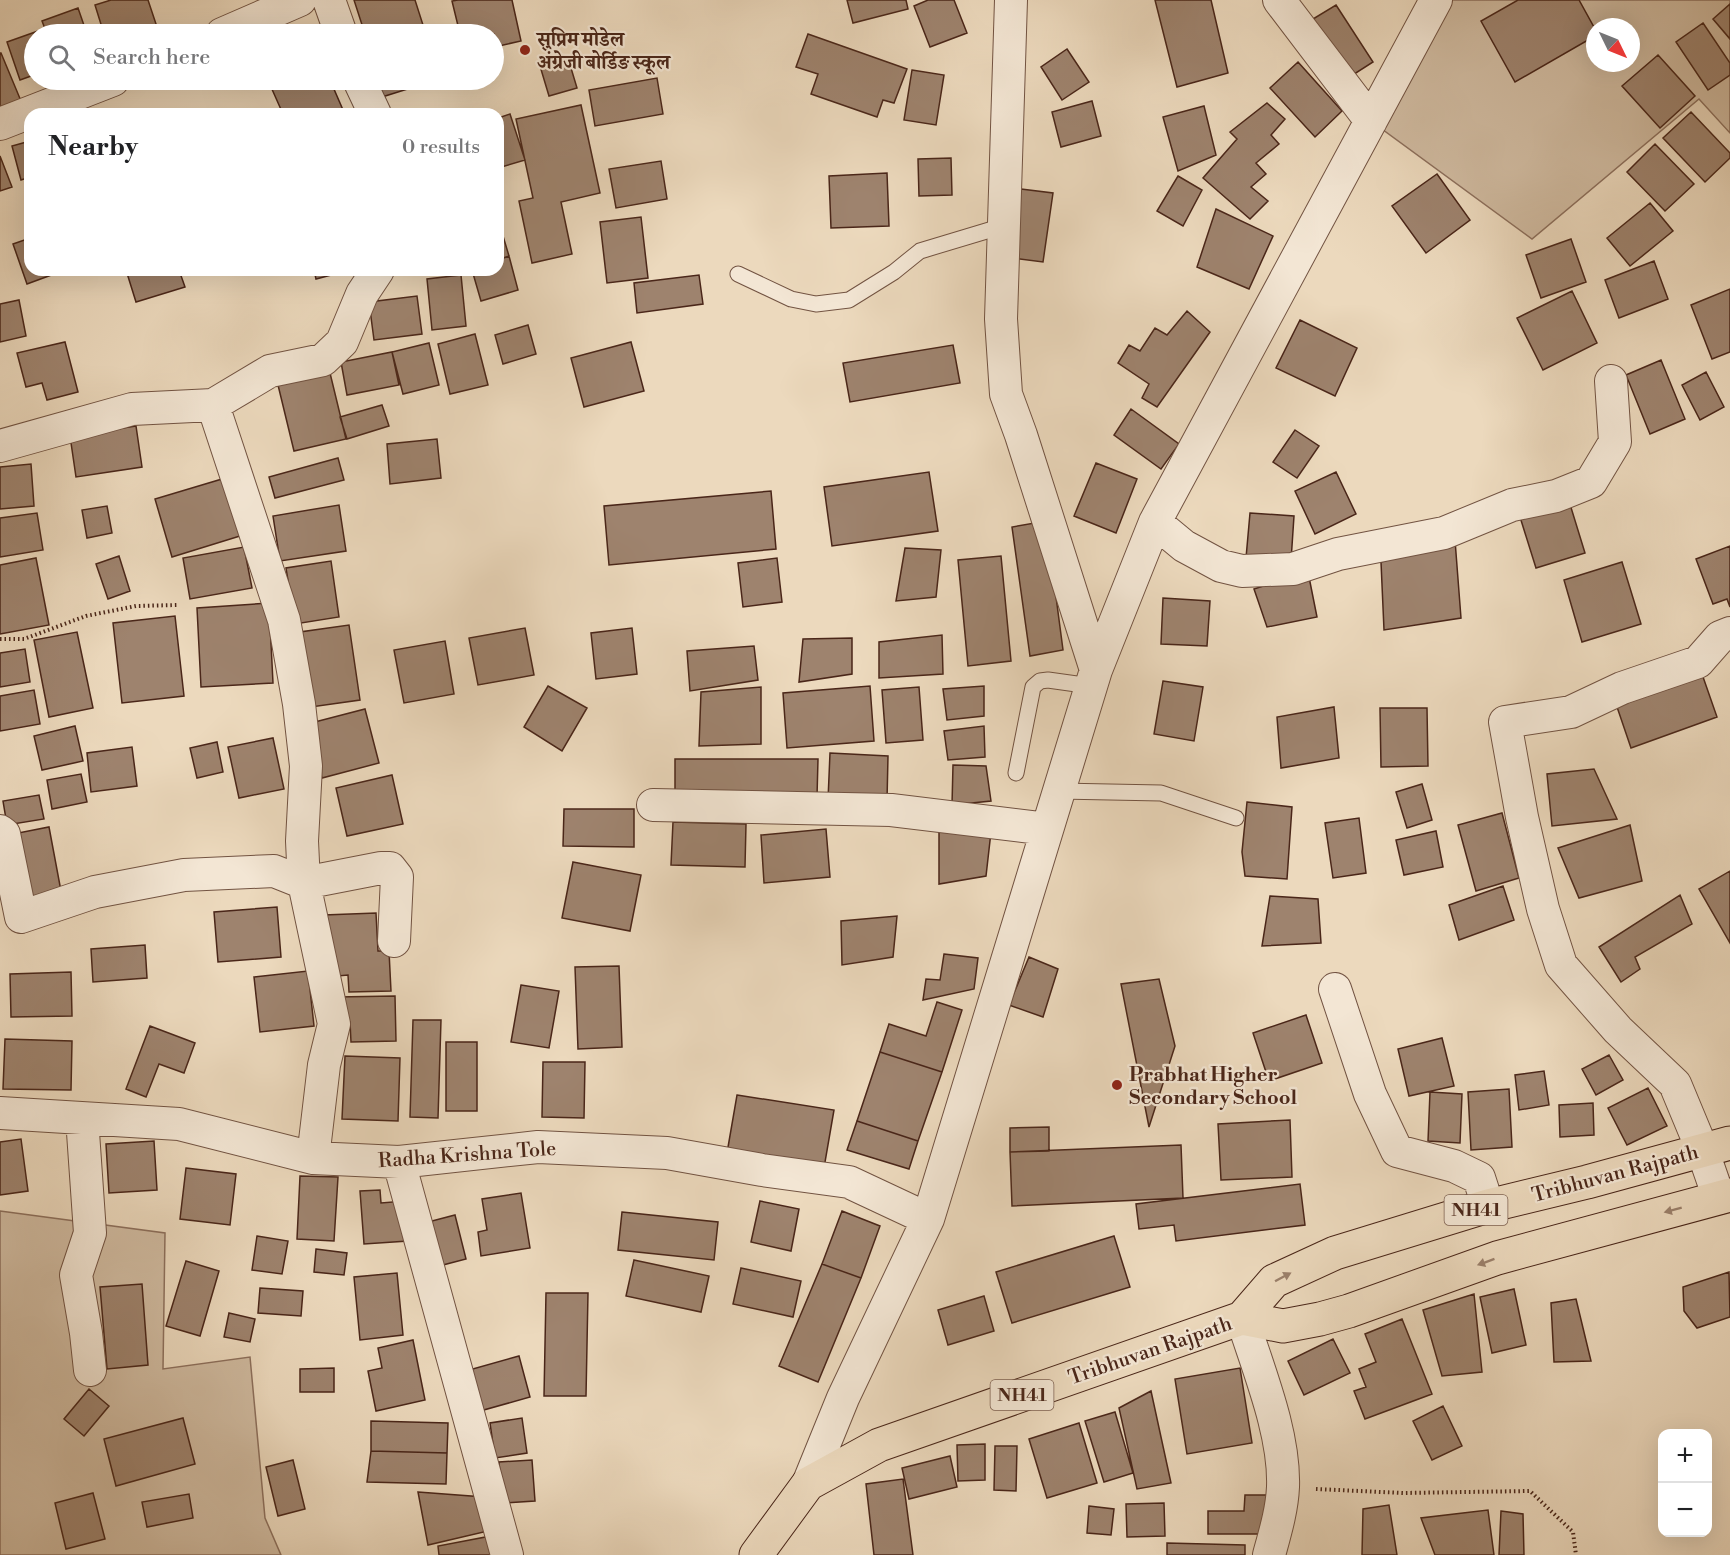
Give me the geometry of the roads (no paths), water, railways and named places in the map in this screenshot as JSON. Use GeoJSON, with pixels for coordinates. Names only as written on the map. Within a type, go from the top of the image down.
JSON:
{"type":"FeatureCollection","features":[{"type":"Feature","properties":{"kind":"highway","name":"Tribhuvan Rajpath"},"geometry":{"type":"LineString","coordinates":[[756,1555],[808,1484],[879,1445],[1242,1318],[1274,1281],[1335,1254],[1488,1206],[1587,1182],[1716,1146]]}},
{"type":"Feature","properties":{"kind":"highway","name":"Tribhuvan Rajpath"},"geometry":{"type":"LineString","coordinates":[[1242,1318],[1283,1326],[1320,1319],[1349,1311],[1497,1258],[1724,1197]]}},
{"type":"Feature","properties":{"kind":"street"},"geometry":{"type":"LineString","coordinates":[[245,24],[300,0]]}},
{"type":"Feature","properties":{"kind":"street"},"geometry":{"type":"LineString","coordinates":[[329,0],[337,24]]}},
{"type":"Feature","properties":{"kind":"street"},"geometry":{"type":"LineString","coordinates":[[1011,0],[1001,318],[1006,394],[1021,435],[1093,678]]}},
{"type":"Feature","properties":{"kind":"street"},"geometry":{"type":"LineString","coordinates":[[1278,0],[1371,121]]}},
{"type":"Feature","properties":{"kind":"street"},"geometry":{"type":"LineString","coordinates":[[808,1484],[843,1398],[928,1219],[1093,678],[1155,522],[1436,0]]}},
{"type":"Feature","properties":{"kind":"street"},"geometry":{"type":"LineString","coordinates":[[41,108],[87,90]]}},
{"type":"Feature","properties":{"kind":"street"},"geometry":{"type":"LineString","coordinates":[[364,90],[372,108]]}},
{"type":"Feature","properties":{"kind":"street"},"geometry":{"type":"LineString","coordinates":[[0,124],[24,115]]}},
{"type":"Feature","properties":{"kind":"street"},"geometry":{"type":"LineString","coordinates":[[0,446],[132,409],[213,405],[270,371],[323,360],[342,342],[362,294],[374,276]]}},
{"type":"Feature","properties":{"kind":"street"},"geometry":{"type":"LineString","coordinates":[[1155,522],[1184,546],[1221,566],[1242,571],[1293,569],[1338,554],[1444,533],[1512,505],[1556,496],[1591,482],[1615,442],[1611,381]]}},
{"type":"Feature","properties":{"kind":"street"},"geometry":{"type":"LineString","coordinates":[[213,405],[284,620],[299,704],[306,766],[302,822],[304,883],[334,1024],[324,1065],[313,1158]]}},
{"type":"Feature","properties":{"kind":"street"},"geometry":{"type":"LineString","coordinates":[[1724,1197],[1716,1146],[1675,1084],[1618,1030],[1562,965],[1543,909],[1522,817],[1505,722],[1571,712],[1622,688],[1698,662],[1720,638],[1730,633]]}},
{"type":"Feature","properties":{"kind":"street"},"geometry":{"type":"LineString","coordinates":[[653,805],[891,810],[1047,829]]}},
{"type":"Feature","properties":{"kind":"street"},"geometry":{"type":"LineString","coordinates":[[0,831],[4,834],[21,917],[95,892],[184,875],[274,871],[304,883],[390,868],[397,877],[394,941]]}},
{"type":"Feature","properties":{"kind":"street"},"geometry":{"type":"LineString","coordinates":[[1335,989],[1370,1094],[1397,1151],[1454,1166],[1479,1178],[1488,1206]]}},
{"type":"Feature","properties":{"kind":"street","name":"Radha Krishna Tole"},"geometry":{"type":"LineString","coordinates":[[0,1113],[178,1124],[313,1158],[399,1162],[538,1147],[667,1153],[762,1170],[849,1182],[928,1219]]}},
{"type":"Feature","properties":{"kind":"street"},"geometry":{"type":"LineString","coordinates":[[82,1118],[90,1233],[76,1275],[90,1370]]}},
{"type":"Feature","properties":{"kind":"street"},"geometry":{"type":"LineString","coordinates":[[399,1162],[507,1555]]}},
{"type":"Feature","properties":{"kind":"street"},"geometry":{"type":"LineString","coordinates":[[1242,1318],[1280,1439],[1283,1487],[1277,1527],[1269,1555]]}},
{"type":"Feature","properties":{"kind":"lane"},"geometry":{"type":"LineString","coordinates":[[738,274],[791,299],[816,304],[849,300],[894,272],[920,252],[1004,226]]}},
{"type":"Feature","properties":{"kind":"lane"},"geometry":{"type":"LineString","coordinates":[[1016,773],[1033,687],[1040,681],[1093,678]]}},
{"type":"Feature","properties":{"kind":"lane"},"geometry":{"type":"LineString","coordinates":[[1059,790],[1161,793],[1236,818]]}},
{"type":"Feature","properties":{"kind":"place","name":"सुप्रिम मोडेल अंग्रेजी बोर्डिङ स्कूल"},"geometry":{"type":"Point","coordinates":[525,50]}},
{"type":"Feature","properties":{"kind":"place","name":"Prabhat Higher Secondary School"},"geometry":{"type":"Point","coordinates":[1117,1085]}}]}
